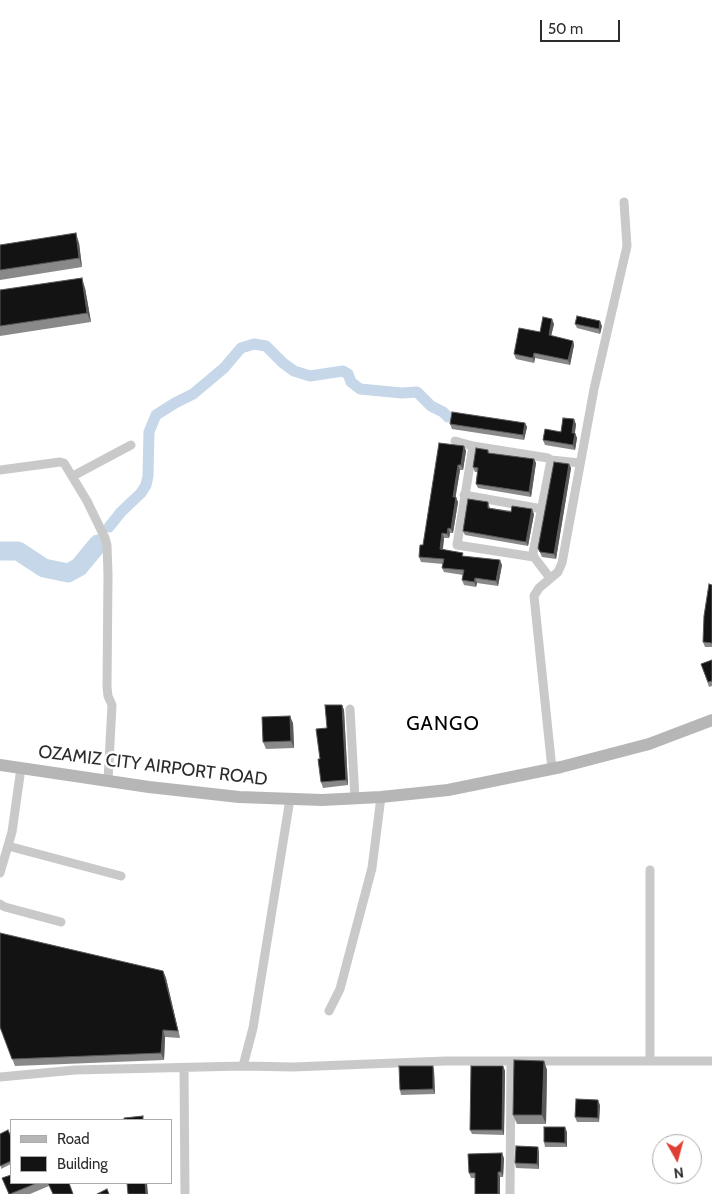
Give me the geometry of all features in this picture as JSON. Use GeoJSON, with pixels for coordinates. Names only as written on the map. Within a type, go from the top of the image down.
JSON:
{"type":"FeatureCollection","features":[{"type":"Feature","properties":{"kind":"main road","name":"OZAMIZ CITY AIRPORT ROAD"},"geometry":{"type":"LineString","coordinates":[[0,764],[108,781],[239,797],[322,800],[355,799],[448,790],[552,768],[649,744],[712,720]]}},
{"type":"Feature","properties":{"kind":"street"},"geometry":{"type":"LineString","coordinates":[[552,768],[534,596],[558,572],[562,563],[594,389],[627,246],[624,202]]}},
{"type":"Feature","properties":{"kind":"street"},"geometry":{"type":"LineString","coordinates":[[455,441],[551,460],[580,463]]}},
{"type":"Feature","properties":{"kind":"street"},"geometry":{"type":"LineString","coordinates":[[73,476],[131,445]]}},
{"type":"Feature","properties":{"kind":"street"},"geometry":{"type":"LineString","coordinates":[[473,446],[457,545],[534,557]]}},
{"type":"Feature","properties":{"kind":"street"},"geometry":{"type":"LineString","coordinates":[[550,578],[533,553],[551,460]]}},
{"type":"Feature","properties":{"kind":"street"},"geometry":{"type":"LineString","coordinates":[[0,470],[64,463],[87,501],[107,545],[107,687],[112,705],[108,781]]}},
{"type":"Feature","properties":{"kind":"street"},"geometry":{"type":"LineString","coordinates":[[464,495],[542,508]]}},
{"type":"Feature","properties":{"kind":"street"},"geometry":{"type":"LineString","coordinates":[[350,710],[355,799]]}},
{"type":"Feature","properties":{"kind":"street"},"geometry":{"type":"LineString","coordinates":[[0,873],[8,846],[21,768]]}},
{"type":"Feature","properties":{"kind":"street"},"geometry":{"type":"LineString","coordinates":[[329,1012],[340,989],[372,868],[381,797]]}},
{"type":"Feature","properties":{"kind":"street"},"geometry":{"type":"LineString","coordinates":[[243,1066],[253,1028],[290,799]]}},
{"type":"Feature","properties":{"kind":"street"},"geometry":{"type":"LineString","coordinates":[[8,846],[121,876]]}},
{"type":"Feature","properties":{"kind":"street"},"geometry":{"type":"LineString","coordinates":[[650,870],[650,1061]]}},
{"type":"Feature","properties":{"kind":"street"},"geometry":{"type":"LineString","coordinates":[[0,904],[61,922]]}},
{"type":"Feature","properties":{"kind":"street"},"geometry":{"type":"LineString","coordinates":[[0,1077],[75,1070],[243,1066],[293,1067],[388,1063],[712,1061]]}},
{"type":"Feature","properties":{"kind":"street"},"geometry":{"type":"LineString","coordinates":[[510,1194],[511,1062]]}},
{"type":"Feature","properties":{"kind":"street"},"geometry":{"type":"LineString","coordinates":[[184,1068],[185,1194]]}},
{"type":"Feature","properties":{"kind":"building"},"geometry":{"type":"Polygon","coordinates":[[[76,233],[79,258],[0,270],[0,245],[76,233]]]}},
{"type":"Feature","properties":{"kind":"building"},"geometry":{"type":"Polygon","coordinates":[[[82,278],[87,313],[0,326],[0,290],[82,278]]]}},
{"type":"Feature","properties":{"kind":"building"},"geometry":{"type":"Polygon","coordinates":[[[577,316],[600,321],[599,329],[575,324],[577,316]]]}},
{"type":"Feature","properties":{"kind":"building"},"geometry":{"type":"Polygon","coordinates":[[[543,317],[552,319],[549,335],[573,341],[568,360],[534,353],[533,358],[514,354],[519,328],[540,332],[543,317]]]}},
{"type":"Feature","properties":{"kind":"building"},"geometry":{"type":"Polygon","coordinates":[[[452,412],[525,423],[523,435],[450,424],[452,412]]]}},
{"type":"Feature","properties":{"kind":"building"},"geometry":{"type":"Polygon","coordinates":[[[563,418],[574,419],[572,433],[575,433],[573,445],[543,440],[545,429],[561,432],[563,418]]]}},
{"type":"Feature","properties":{"kind":"building"},"geometry":{"type":"Polygon","coordinates":[[[439,443],[464,446],[461,465],[458,465],[451,529],[448,528],[447,534],[442,533],[440,549],[463,553],[462,556],[500,560],[496,581],[475,578],[474,582],[462,580],[464,570],[442,568],[444,559],[419,557],[420,545],[423,545],[439,443]]]}},
{"type":"Feature","properties":{"kind":"building"},"geometry":{"type":"Polygon","coordinates":[[[476,448],[488,450],[488,453],[534,459],[529,492],[476,484],[478,468],[473,467],[476,448]]]}},
{"type":"Feature","properties":{"kind":"building"},"geometry":{"type":"Polygon","coordinates":[[[554,462],[569,464],[554,554],[540,552],[538,548],[554,462]]]}},
{"type":"Feature","properties":{"kind":"building"},"geometry":{"type":"Polygon","coordinates":[[[468,499],[488,502],[488,508],[511,512],[512,506],[532,509],[526,542],[463,531],[468,499]]]}},
{"type":"Feature","properties":{"kind":"building"},"geometry":{"type":"Polygon","coordinates":[[[709,584],[712,585],[712,643],[703,642],[704,616],[709,584]]]}},
{"type":"Feature","properties":{"kind":"building"},"geometry":{"type":"Polygon","coordinates":[[[712,660],[712,681],[708,682],[701,664],[712,660]]]}},
{"type":"Feature","properties":{"kind":"building"},"geometry":{"type":"Polygon","coordinates":[[[325,705],[342,705],[346,780],[321,782],[316,729],[327,728],[325,705]]]}},
{"type":"Feature","properties":{"kind":"building"},"geometry":{"type":"Polygon","coordinates":[[[290,716],[291,741],[263,742],[262,717],[290,716]]]}},
{"type":"Feature","properties":{"kind":"building"},"geometry":{"type":"Polygon","coordinates":[[[0,933],[163,971],[178,1031],[163,1030],[161,1053],[12,1059],[0,1027],[0,933]]]}},
{"type":"Feature","properties":{"kind":"building"},"geometry":{"type":"Polygon","coordinates":[[[514,1060],[544,1061],[542,1115],[513,1115],[514,1060]]]}},
{"type":"Feature","properties":{"kind":"building"},"geometry":{"type":"Polygon","coordinates":[[[399,1066],[433,1066],[433,1089],[400,1090],[399,1066]]]}},
{"type":"Feature","properties":{"kind":"building"},"geometry":{"type":"Polygon","coordinates":[[[471,1066],[503,1066],[502,1130],[470,1130],[471,1066]]]}},
{"type":"Feature","properties":{"kind":"building"},"geometry":{"type":"Polygon","coordinates":[[[576,1099],[598,1100],[598,1118],[575,1117],[576,1099]]]}},
{"type":"Feature","properties":{"kind":"building"},"geometry":{"type":"Polygon","coordinates":[[[143,1116],[143,1119],[124,1118],[143,1116]]]}},
{"type":"Feature","properties":{"kind":"building"},"geometry":{"type":"Polygon","coordinates":[[[544,1127],[565,1127],[565,1143],[544,1142],[544,1127]]]}},
{"type":"Feature","properties":{"kind":"building"},"geometry":{"type":"Polygon","coordinates":[[[8,1130],[10,1135],[10,1161],[0,1166],[0,1134],[8,1130]]]}},
{"type":"Feature","properties":{"kind":"building"},"geometry":{"type":"Polygon","coordinates":[[[516,1146],[538,1147],[537,1164],[515,1163],[516,1146]]]}},
{"type":"Feature","properties":{"kind":"building"},"geometry":{"type":"Polygon","coordinates":[[[502,1153],[501,1172],[498,1172],[498,1194],[475,1194],[475,1173],[469,1173],[468,1154],[502,1153]]]}},
{"type":"Feature","properties":{"kind":"building"},"geometry":{"type":"Polygon","coordinates":[[[10,1175],[10,1184],[34,1184],[9,1194],[2,1178],[10,1175]]]}},
{"type":"Feature","properties":{"kind":"building"},"geometry":{"type":"Polygon","coordinates":[[[48,1184],[69,1184],[73,1194],[53,1194],[48,1184]]]}},
{"type":"Feature","properties":{"kind":"building"},"geometry":{"type":"Polygon","coordinates":[[[127,1184],[145,1184],[146,1194],[128,1194],[127,1184]]]}},
{"type":"Feature","properties":{"kind":"building"},"geometry":{"type":"Polygon","coordinates":[[[107,1189],[109,1194],[97,1194],[107,1189]]]}},
{"type":"Feature","properties":{"kind":"waterway"},"geometry":{"type":"LineString","coordinates":[[109,527],[121,512],[141,493],[146,485],[149,432],[156,415],[193,394],[224,368],[241,348],[254,344],[266,346],[294,371],[310,376],[343,371],[348,374],[351,382],[360,389],[402,393],[417,392],[431,406],[448,417]]}},
{"type":"Feature","properties":{"kind":"waterway"},"geometry":{"type":"LineString","coordinates":[[0,551],[18,551],[44,568],[68,573],[79,567],[98,544]]}},
{"type":"Feature","properties":{"kind":"district","name":"GANGO"},"geometry":{"type":"Point","coordinates":[443,724]}}]}
